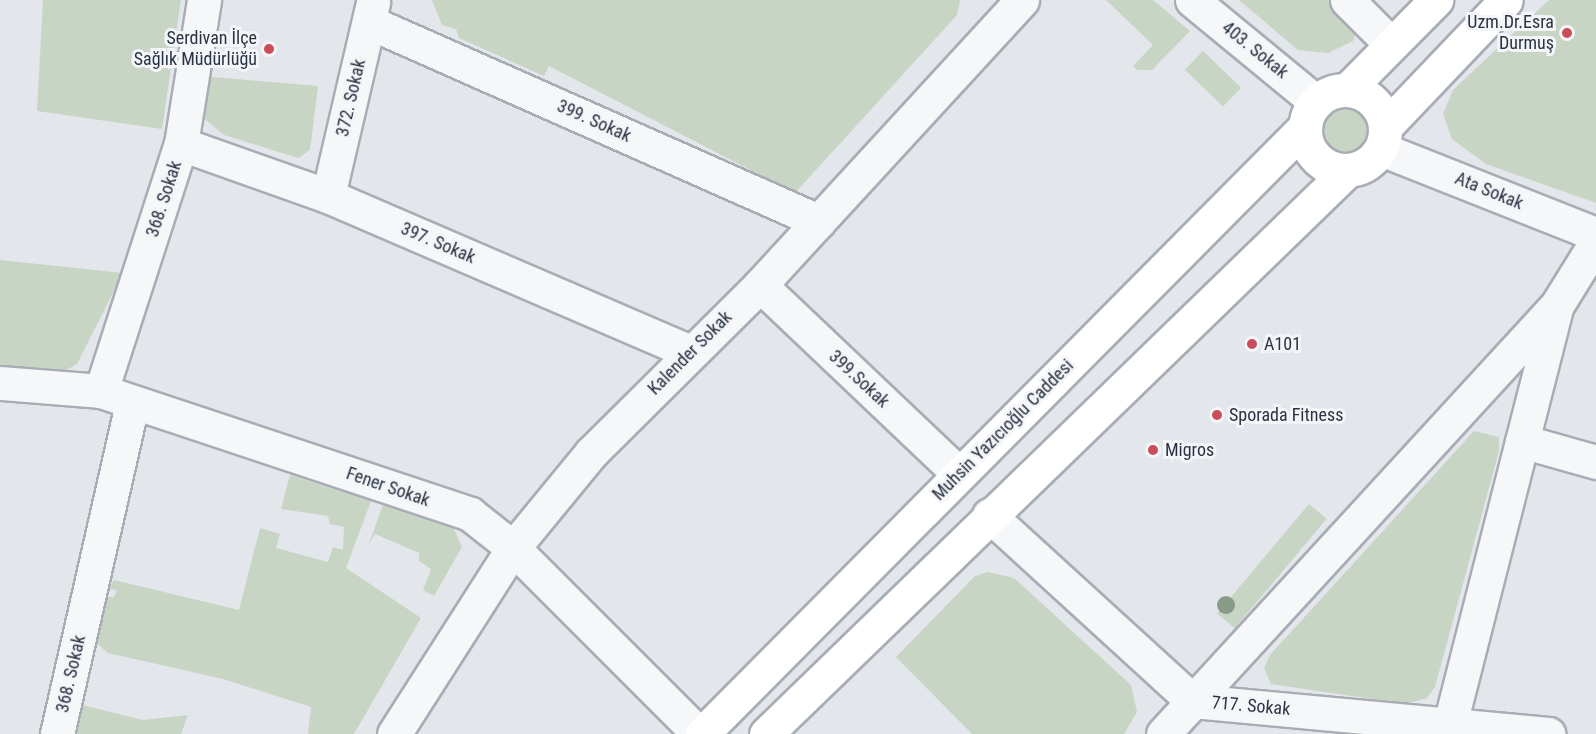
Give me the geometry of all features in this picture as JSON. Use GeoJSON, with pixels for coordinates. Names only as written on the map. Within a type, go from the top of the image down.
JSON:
{"type":"FeatureCollection","features":[{"type":"Feature","properties":{"kind":"main road"},"geometry":{"type":"LineString","coordinates":[[1347,171],[1321,163],[1306,141],[1310,115],[1347,90],[1436,0]]}},
{"type":"Feature","properties":{"kind":"main road"},"geometry":{"type":"LineString","coordinates":[[766,734],[988,515],[1347,171],[1360,167],[1506,0]]}},
{"type":"Feature","properties":{"kind":"main road"},"geometry":{"type":"LineString","coordinates":[[1347,90],[1369,97],[1383,138]]}},
{"type":"Feature","properties":{"kind":"main road","name":"Muhsin Yazıcıoğlu Caddesi"},"geometry":{"type":"LineString","coordinates":[[701,734],[1310,115]]}},
{"type":"Feature","properties":{"kind":"street","name":"368. Sokak"},"geometry":{"type":"LineString","coordinates":[[101,391],[182,144],[204,0]]}},
{"type":"Feature","properties":{"kind":"street","name":"Kalender Sokak"},"geometry":{"type":"LineString","coordinates":[[408,726],[513,548],[591,453],[760,285],[1022,0]]}},
{"type":"Feature","properties":{"kind":"street","name":"403. Sokak"},"geometry":{"type":"LineString","coordinates":[[1192,0],[1310,115]]}},
{"type":"Feature","properties":{"kind":"street"},"geometry":{"type":"LineString","coordinates":[[1347,0],[1391,44]]}},
{"type":"Feature","properties":{"kind":"street","name":"399. Sokak"},"geometry":{"type":"LineString","coordinates":[[371,11],[819,221]]}},
{"type":"Feature","properties":{"kind":"street","name":"372. Sokak"},"geometry":{"type":"LineString","coordinates":[[328,196],[371,11]]}},
{"type":"Feature","properties":{"kind":"street","name":"Ata Sokak"},"geometry":{"type":"LineString","coordinates":[[1383,138],[1596,234]]}},
{"type":"Feature","properties":{"kind":"street","name":"397. Sokak"},"geometry":{"type":"LineString","coordinates":[[182,144],[328,196],[691,352]]}},
{"type":"Feature","properties":{"kind":"street"},"geometry":{"type":"LineString","coordinates":[[1163,734],[1557,305],[1596,242]]}},
{"type":"Feature","properties":{"kind":"street","name":"399.Sokak"},"geometry":{"type":"LineString","coordinates":[[760,285],[959,474]]}},
{"type":"Feature","properties":{"kind":"street"},"geometry":{"type":"LineString","coordinates":[[1450,724],[1557,305]]}},
{"type":"Feature","properties":{"kind":"street","name":"Fener Sokak"},"geometry":{"type":"LineString","coordinates":[[0,383],[101,391],[132,404],[470,514],[513,548],[701,734]]}},
{"type":"Feature","properties":{"kind":"street","name":"368. Sokak"},"geometry":{"type":"LineString","coordinates":[[57,734],[132,404]]}},
{"type":"Feature","properties":{"kind":"street"},"geometry":{"type":"LineString","coordinates":[[1522,441],[1596,462]]}},
{"type":"Feature","properties":{"kind":"street","name":"717. Sokak"},"geometry":{"type":"LineString","coordinates":[[988,515],[1193,701],[1548,734]]}},
{"type":"Feature","properties":{"kind":"green space"},"geometry":{"type":"Polygon","coordinates":[[[43,0],[181,0],[162,129],[37,111],[43,0]]]}},
{"type":"Feature","properties":{"kind":"green space"},"geometry":{"type":"Polygon","coordinates":[[[432,0],[960,0],[957,15],[795,193],[549,66],[544,76],[459,38],[456,29],[442,25],[432,0]]]}},
{"type":"Feature","properties":{"kind":"green space"},"geometry":{"type":"Polygon","coordinates":[[[1106,0],[1153,0],[1190,31],[1152,70],[1137,70],[1133,66],[1153,45],[1106,0]]]}},
{"type":"Feature","properties":{"kind":"green space"},"geometry":{"type":"Polygon","coordinates":[[[1239,0],[1332,0],[1358,25],[1353,41],[1328,53],[1298,50],[1239,0]]]}},
{"type":"Feature","properties":{"kind":"green space"},"geometry":{"type":"Polygon","coordinates":[[[1549,0],[1596,0],[1596,203],[1486,164],[1452,139],[1443,114],[1453,90],[1549,0]]]}},
{"type":"Feature","properties":{"kind":"green space"},"geometry":{"type":"Polygon","coordinates":[[[1203,51],[1241,88],[1223,107],[1185,70],[1203,51]]]}},
{"type":"Feature","properties":{"kind":"green space"},"geometry":{"type":"Polygon","coordinates":[[[202,76],[318,86],[310,150],[298,158],[224,135],[199,114],[202,76]]]}},
{"type":"Feature","properties":{"kind":"green space"},"geometry":{"type":"Polygon","coordinates":[[[1345,107],[1361,114],[1368,130],[1361,146],[1345,153],[1329,146],[1322,130],[1329,114],[1345,107]]]}},
{"type":"Feature","properties":{"kind":"green space"},"geometry":{"type":"Polygon","coordinates":[[[0,260],[123,273],[77,364],[59,374],[0,369],[0,260]]]}},
{"type":"Feature","properties":{"kind":"green space"},"geometry":{"type":"Polygon","coordinates":[[[1474,431],[1499,437],[1499,451],[1435,687],[1427,698],[1406,704],[1271,684],[1264,668],[1270,655],[1474,431]]]}},
{"type":"Feature","properties":{"kind":"green space"},"geometry":{"type":"Polygon","coordinates":[[[290,475],[371,501],[346,568],[421,618],[354,734],[308,734],[311,707],[223,679],[108,653],[95,642],[105,597],[114,597],[117,590],[109,589],[114,580],[239,610],[260,528],[280,534],[276,548],[328,562],[333,547],[343,550],[344,527],[330,524],[328,516],[281,509],[290,475]]]}},
{"type":"Feature","properties":{"kind":"green space"},"geometry":{"type":"Polygon","coordinates":[[[1309,504],[1327,519],[1235,628],[1217,614],[1309,504]]]}},
{"type":"Feature","properties":{"kind":"green space"},"geometry":{"type":"Polygon","coordinates":[[[383,505],[454,529],[462,547],[434,596],[423,590],[431,569],[419,561],[419,553],[375,534],[369,544],[383,505]]]}},
{"type":"Feature","properties":{"kind":"green space"},"geometry":{"type":"Polygon","coordinates":[[[988,572],[1014,578],[1131,685],[1137,712],[1124,734],[972,734],[896,657],[975,576],[988,572]]]}},
{"type":"Feature","properties":{"kind":"green space"},"geometry":{"type":"Polygon","coordinates":[[[78,704],[143,720],[188,715],[181,734],[71,734],[78,704]]]}},
{"type":"Feature","properties":{"kind":"place","name":"Uzm.Dr.Esra Durmuş"},"geometry":{"type":"Point","coordinates":[1567,33]}},
{"type":"Feature","properties":{"kind":"place","name":"Serdivan İlçe Sağlık Müdürlüğü"},"geometry":{"type":"Point","coordinates":[269,49]}},
{"type":"Feature","properties":{"kind":"place","name":"A101"},"geometry":{"type":"Point","coordinates":[1252,344]}},
{"type":"Feature","properties":{"kind":"place","name":"Sporada Fitness"},"geometry":{"type":"Point","coordinates":[1217,415]}},
{"type":"Feature","properties":{"kind":"place","name":"Migros"},"geometry":{"type":"Point","coordinates":[1153,450]}}]}
